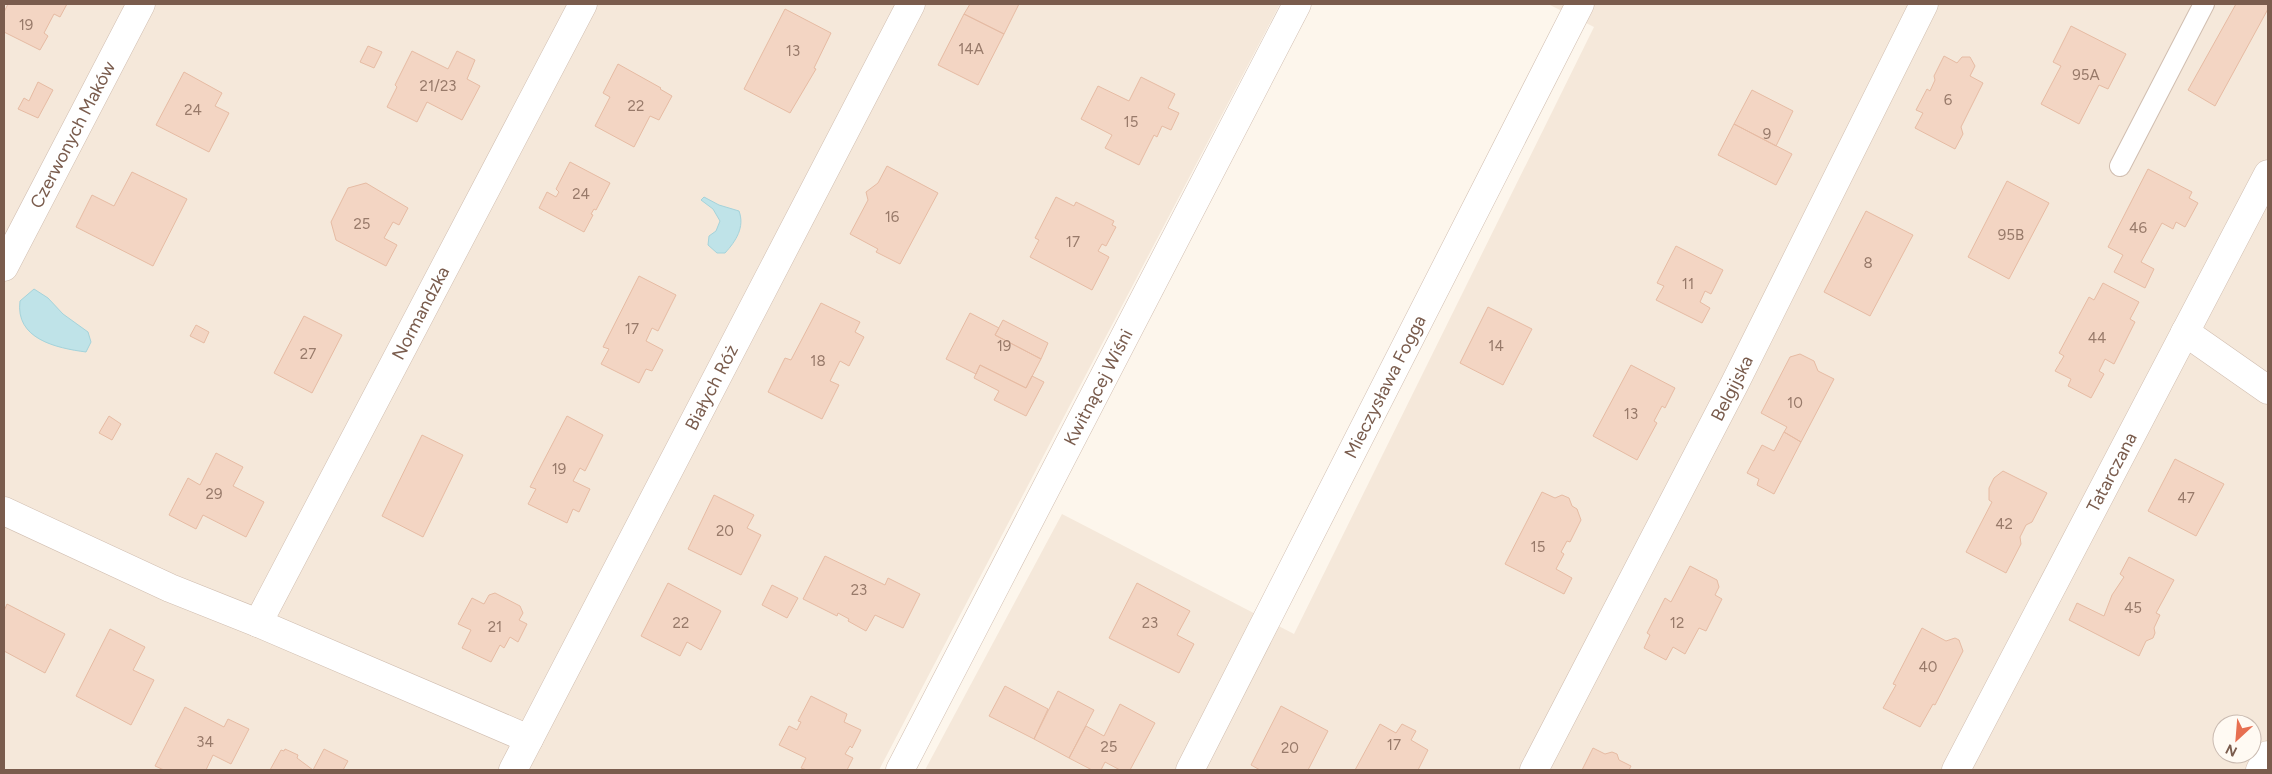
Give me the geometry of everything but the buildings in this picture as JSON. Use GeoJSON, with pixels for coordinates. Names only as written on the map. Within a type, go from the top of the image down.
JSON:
{"type":"FeatureCollection","features":[{"type":"Feature","properties":{"kind":"street","name":"Czerwonych Maków"},"geometry":{"type":"LineString","coordinates":[[4,267],[141,4]]}},
{"type":"Feature","properties":{"kind":"street","name":"Normandzka"},"geometry":{"type":"LineString","coordinates":[[258,623],[583,4]]}},
{"type":"Feature","properties":{"kind":"street","name":"Białych Róż"},"geometry":{"type":"LineString","coordinates":[[513,770],[911,4]]}},
{"type":"Feature","properties":{"kind":"street","name":"Kwitnącej Wiśni"},"geometry":{"type":"LineString","coordinates":[[900,770],[1296,4]]}},
{"type":"Feature","properties":{"kind":"street","name":"Mieczysława Fogga"},"geometry":{"type":"LineString","coordinates":[[1190,770],[1580,4]]}},
{"type":"Feature","properties":{"kind":"street","name":"Belgijska"},"geometry":{"type":"LineString","coordinates":[[1534,770],[1735,383],[1924,4]]}},
{"type":"Feature","properties":{"kind":"street","name":"Tatarczana"},"geometry":{"type":"LineString","coordinates":[[1956,770],[2268,174]]}},
{"type":"Feature","properties":{"kind":"street"},"geometry":{"type":"LineString","coordinates":[[2185,332],[2268,390]]}},
{"type":"Feature","properties":{"kind":"street"},"geometry":{"type":"LineString","coordinates":[[4,511],[170,588],[258,623],[529,739]]}},
{"type":"Feature","properties":{"kind":"street"},"geometry":{"type":"LineString","coordinates":[[2260,770],[2268,755]]}},
{"type":"Feature","properties":{"kind":"lane"},"geometry":{"type":"LineString","coordinates":[[2120,166],[2204,4]]}},
{"type":"Feature","properties":{"kind":"shaded area"},"geometry":{"type":"Polygon","coordinates":[[[4,4],[1280,4],[879,770],[4,770],[4,4]]]}},
{"type":"Feature","properties":{"kind":"shaded area"},"geometry":{"type":"Polygon","coordinates":[[[1548,4],[2268,4],[2268,770],[925,770],[1062,514],[1294,634],[1594,27],[1548,4]]]}},
{"type":"Feature","properties":{"kind":"water"},"geometry":{"type":"Polygon","coordinates":[[[704,197],[719,205],[739,211],[741,223],[738,234],[733,244],[725,253],[717,253],[708,245],[709,236],[716,231],[720,221],[713,209],[701,200],[704,197]]]}},
{"type":"Feature","properties":{"kind":"water"},"geometry":{"type":"Polygon","coordinates":[[[34,289],[48,298],[63,314],[88,332],[91,342],[86,352],[62,348],[31,333],[24,324],[20,314],[20,301],[34,289]]]}}]}
